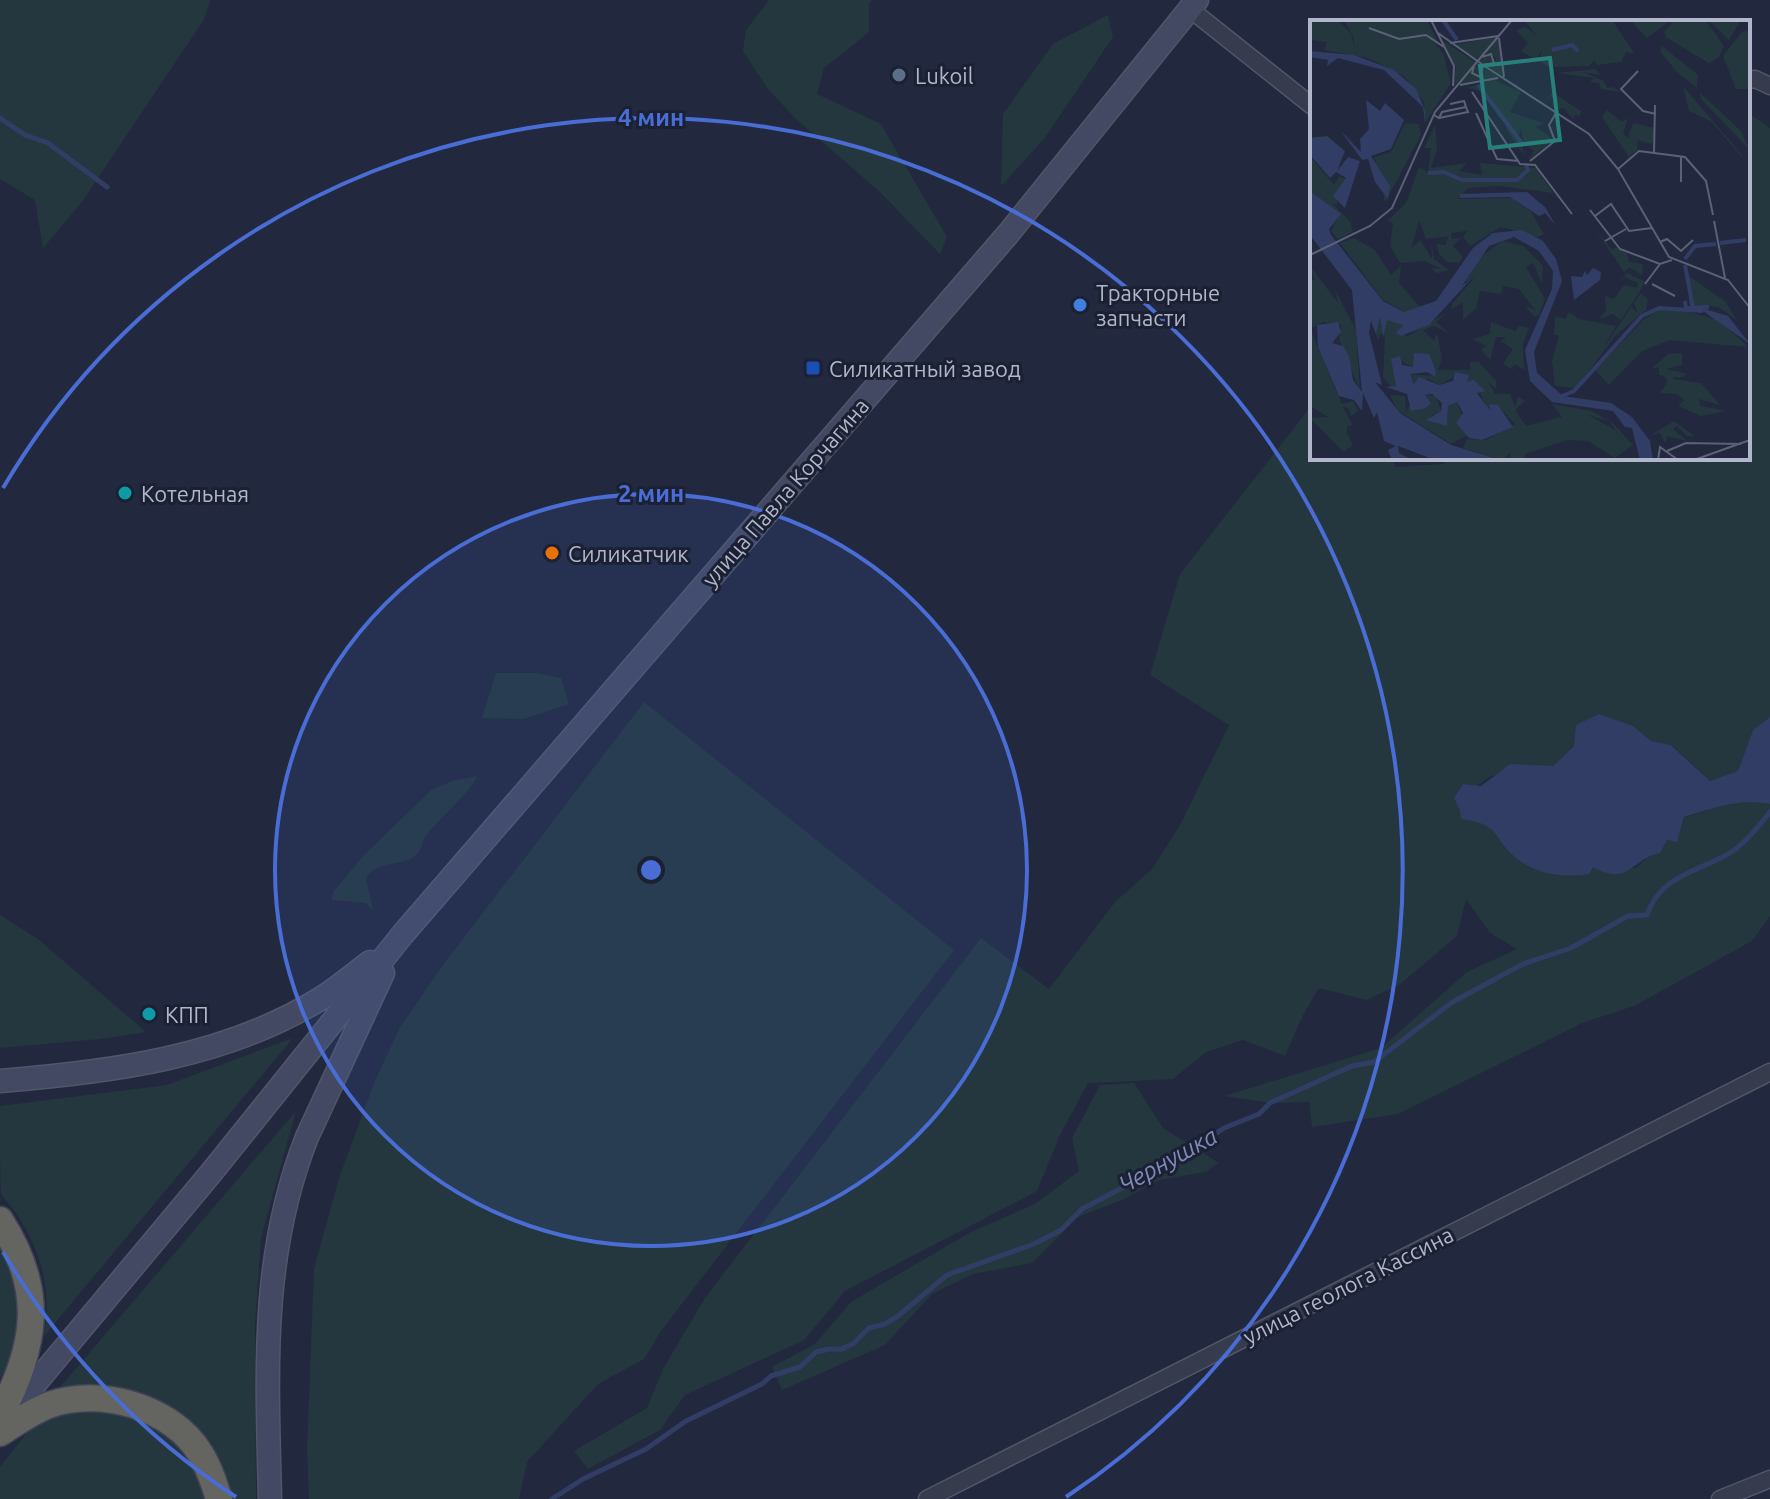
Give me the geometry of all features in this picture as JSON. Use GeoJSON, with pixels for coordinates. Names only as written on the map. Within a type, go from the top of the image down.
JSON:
{"type":"FeatureCollection","features":[{"type":"Feature","properties":{"kind":"highway"},"geometry":{"type":"LineString","coordinates":[[0,1220],[21,1257],[28,1279],[31,1311],[26,1356],[20,1376],[0,1416]]}},
{"type":"Feature","properties":{"kind":"highway"},"geometry":{"type":"LineString","coordinates":[[0,1433],[50,1405],[92,1399],[123,1402],[156,1414],[184,1433],[200,1452],[219,1499]]}},
{"type":"Feature","properties":{"kind":"main road","name":"улица Павла Корчагина"},"geometry":{"type":"LineString","coordinates":[[397,942],[1008,234],[1194,4]]}},
{"type":"Feature","properties":{"kind":"main road"},"geometry":{"type":"LineString","coordinates":[[0,1081],[135,1067],[239,1036],[281,1020],[322,998],[397,942]]}},
{"type":"Feature","properties":{"kind":"main road"},"geometry":{"type":"LineString","coordinates":[[0,1426],[211,1173],[397,942]]}},
{"type":"Feature","properties":{"kind":"main road"},"geometry":{"type":"LineString","coordinates":[[270,1499],[268,1326],[276,1240],[307,1137],[397,942]]}},
{"type":"Feature","properties":{"kind":"street"},"geometry":{"type":"LineString","coordinates":[[1194,4],[1310,104]]}},
{"type":"Feature","properties":{"kind":"street"},"geometry":{"type":"LineString","coordinates":[[1750,80],[1770,86]]}},
{"type":"Feature","properties":{"kind":"street","name":"улица геолога Кассина"},"geometry":{"type":"LineString","coordinates":[[927,1499],[1770,1072]]}},
{"type":"Feature","properties":{"kind":"street"},"geometry":{"type":"LineString","coordinates":[[1720,1499],[1770,1479]]}},
{"type":"Feature","properties":{"kind":"shaded area"},"geometry":{"type":"Polygon","coordinates":[[[0,0],[211,0],[203,21],[82,202],[43,248],[35,200],[0,179],[0,0]]]}},
{"type":"Feature","properties":{"kind":"shaded area"},"geometry":{"type":"Polygon","coordinates":[[[769,0],[872,0],[869,4],[869,32],[824,68],[817,94],[881,124],[947,237],[940,254],[880,192],[796,119],[768,89],[743,51],[746,30],[769,0]]]}},
{"type":"Feature","properties":{"kind":"shaded area"},"geometry":{"type":"Polygon","coordinates":[[[1108,15],[1113,37],[1044,139],[1001,186],[1003,114],[1053,44],[1108,15]]]}},
{"type":"Feature","properties":{"kind":"shaded area"},"geometry":{"type":"Polygon","coordinates":[[[1750,116],[1770,128],[1770,717],[1753,730],[1738,771],[1710,781],[1672,745],[1651,741],[1633,726],[1574,746],[1553,766],[1502,772],[1454,798],[1463,812],[1495,830],[1515,857],[1593,867],[1636,868],[1667,840],[1677,841],[1684,818],[1737,803],[1770,804],[1770,916],[1752,941],[1634,1006],[1582,1023],[1398,1114],[1312,1127],[1309,1102],[1270,1103],[1224,1096],[1381,1048],[1467,972],[1517,949],[1490,933],[1466,899],[1457,936],[1399,985],[1366,1000],[1319,988],[1285,1056],[1243,1040],[1206,1052],[1173,1079],[1088,1083],[1060,1135],[1037,1191],[845,1291],[804,1340],[685,1395],[660,1430],[588,1469],[574,1451],[647,1408],[664,1367],[705,1298],[981,938],[1049,989],[1115,902],[1152,869],[1180,825],[1229,725],[1150,675],[1180,574],[1310,408],[1310,460],[1393,460],[1395,467],[1444,464],[1445,460],[1750,460],[1750,116]]]}},
{"type":"Feature","properties":{"kind":"shaded area"},"geometry":{"type":"Polygon","coordinates":[[[496,673],[536,673],[561,678],[569,704],[524,719],[482,718],[496,673]]]}},
{"type":"Feature","properties":{"kind":"shaded area"},"geometry":{"type":"Polygon","coordinates":[[[644,702],[954,950],[661,1331],[644,1359],[598,1384],[527,1462],[519,1499],[309,1499],[307,1449],[314,1269],[339,1178],[375,1081],[400,1027],[443,965],[644,702]]]}},
{"type":"Feature","properties":{"kind":"shaded area"},"geometry":{"type":"Polygon","coordinates":[[[478,776],[426,835],[416,855],[377,868],[366,878],[373,910],[366,903],[331,900],[334,891],[363,856],[431,790],[452,781],[478,776]]]}},
{"type":"Feature","properties":{"kind":"shaded area"},"geometry":{"type":"Polygon","coordinates":[[[0,915],[38,939],[146,1032],[0,1048],[0,915]]]}},
{"type":"Feature","properties":{"kind":"shaded area"},"geometry":{"type":"Polygon","coordinates":[[[293,1038],[44,1336],[46,1289],[39,1260],[27,1231],[1,1193],[0,1106],[167,1085],[293,1038]]]}},
{"type":"Feature","properties":{"kind":"shaded area"},"geometry":{"type":"Polygon","coordinates":[[[1134,1083],[1163,1128],[1219,1163],[1205,1172],[1159,1180],[1124,1199],[1078,1217],[1032,1263],[973,1274],[932,1294],[885,1345],[782,1390],[772,1367],[815,1344],[851,1302],[971,1232],[1035,1204],[1079,1171],[1072,1138],[1100,1085],[1134,1083]]]}},
{"type":"Feature","properties":{"kind":"shaded area"},"geometry":{"type":"Polygon","coordinates":[[[296,1111],[261,1238],[255,1324],[256,1499],[228,1499],[201,1440],[55,1393],[296,1111]]]}},
{"type":"Feature","properties":{"kind":"shaded area"},"geometry":{"type":"Polygon","coordinates":[[[0,1250],[15,1281],[20,1309],[16,1346],[0,1378],[0,1250]]]}},
{"type":"Feature","properties":{"kind":"shaded area"},"geometry":{"type":"Polygon","coordinates":[[[103,1408],[158,1426],[188,1453],[209,1499],[0,1499],[0,1467],[29,1430],[60,1409],[103,1408]]]}},
{"type":"Feature","properties":{"kind":"water"},"geometry":{"type":"Polygon","coordinates":[[[1599,714],[1633,726],[1651,741],[1671,745],[1710,781],[1738,771],[1753,730],[1770,717],[1770,804],[1737,803],[1684,817],[1677,842],[1667,840],[1660,853],[1615,874],[1593,867],[1589,874],[1579,875],[1541,871],[1516,858],[1484,824],[1461,819],[1454,798],[1463,784],[1481,786],[1510,764],[1553,766],[1574,746],[1576,725],[1599,714]]]}},
{"type":"Feature","properties":{"kind":"waterway"},"geometry":{"type":"LineString","coordinates":[[0,118],[25,135],[48,143],[107,187]]}},
{"type":"Feature","properties":{"kind":"waterway","name":"Чернушка"},"geometry":{"type":"LineString","coordinates":[[552,1499],[583,1479],[646,1449],[686,1421],[762,1384],[771,1376],[800,1367],[816,1352],[842,1349],[854,1343],[869,1328],[885,1324],[898,1316],[947,1275],[1034,1244],[1061,1230],[1082,1209],[1181,1157],[1224,1128],[1259,1114],[1270,1103],[1352,1066],[1374,1062],[1451,1003],[1523,964],[1571,948],[1628,916],[1647,915],[1661,891],[1681,876],[1730,853],[1770,812]]}},
{"type":"Feature","properties":{"kind":"place","name":"Lukoil"},"geometry":{"type":"Point","coordinates":[899,75]}},
{"type":"Feature","properties":{"kind":"place","name":"Тракторные запчасти"},"geometry":{"type":"Point","coordinates":[1080,305]}},
{"type":"Feature","properties":{"kind":"place","name":"Силикатный завод"},"geometry":{"type":"Point","coordinates":[813,368]}},
{"type":"Feature","properties":{"kind":"place","name":"Котельная"},"geometry":{"type":"Point","coordinates":[125,493]}},
{"type":"Feature","properties":{"kind":"place","name":"Силикатчик"},"geometry":{"type":"Point","coordinates":[552,553]}},
{"type":"Feature","properties":{"kind":"place","name":"КПП"},"geometry":{"type":"Point","coordinates":[149,1014]}}]}
